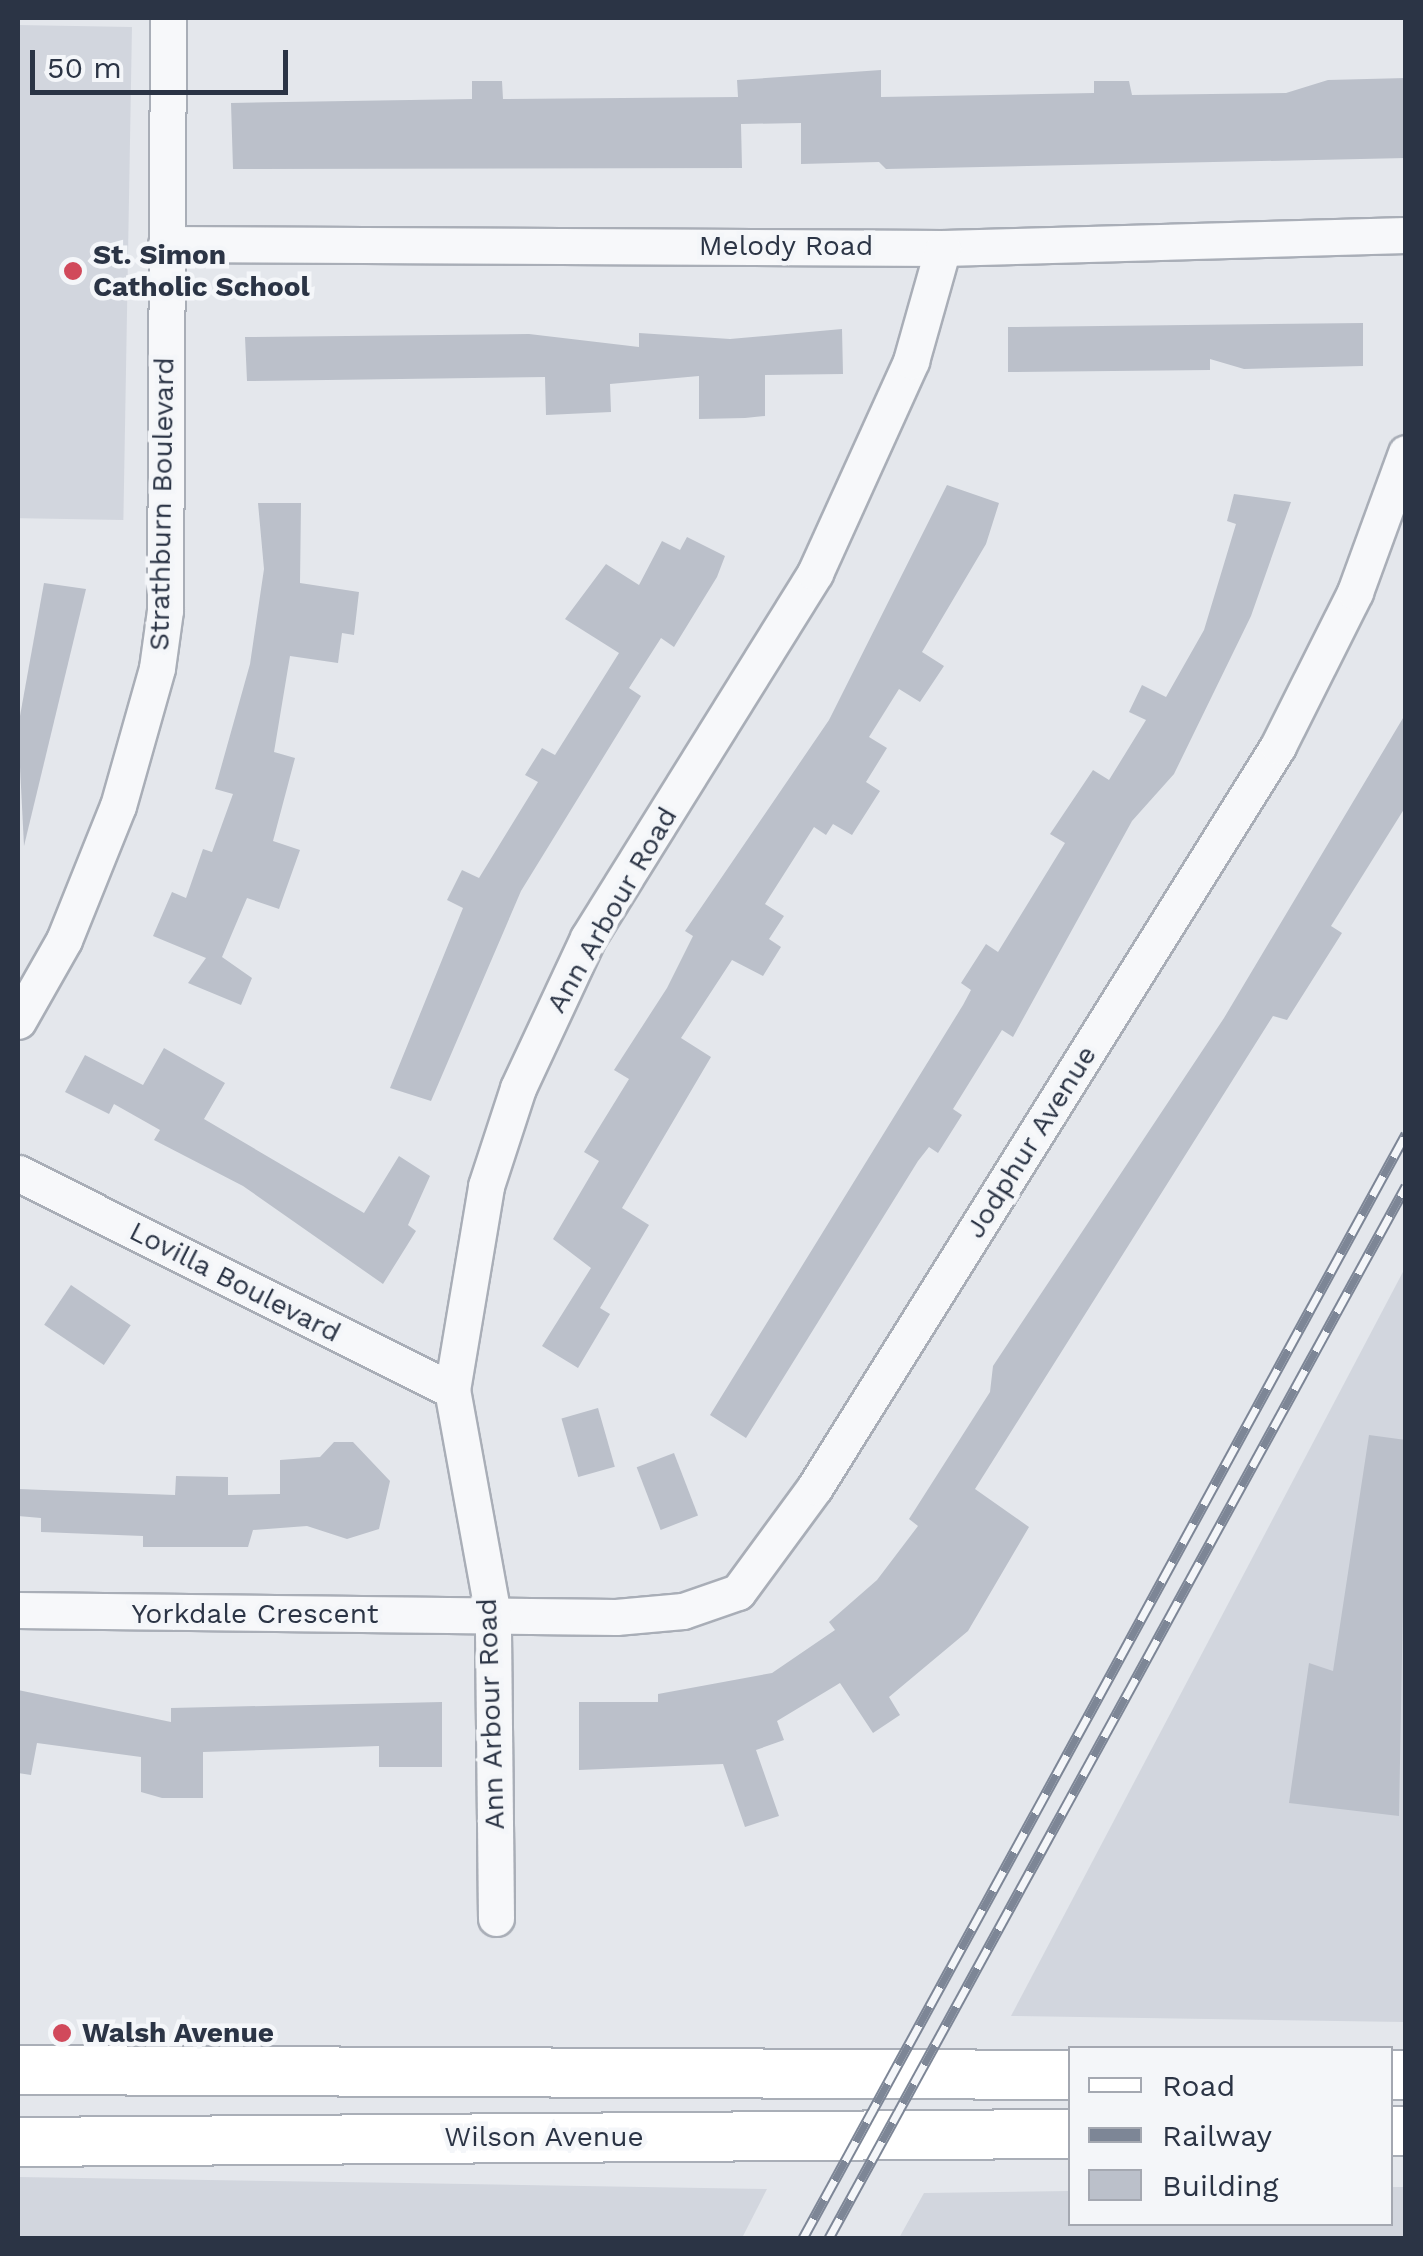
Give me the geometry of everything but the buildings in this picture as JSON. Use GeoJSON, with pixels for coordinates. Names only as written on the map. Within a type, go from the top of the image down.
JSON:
{"type":"FeatureCollection","features":[{"type":"Feature","properties":{"kind":"main road"},"geometry":{"type":"LineString","coordinates":[[18,2070],[1068,2075]]}},
{"type":"Feature","properties":{"kind":"main road","name":"Wilson Avenue"},"geometry":{"type":"LineString","coordinates":[[18,2142],[1068,2134]]}},
{"type":"Feature","properties":{"kind":"street","name":"Strathburn Boulevard"},"geometry":{"type":"LineString","coordinates":[[18,1021],[64,940],[110,824],[157,668],[168,18]]}},
{"type":"Feature","properties":{"kind":"street","name":"Melody Road"},"geometry":{"type":"LineString","coordinates":[[166,244],[943,248],[1406,235]]}},
{"type":"Feature","properties":{"kind":"street","name":"Ann Arbour Road"},"geometry":{"type":"LineString","coordinates":[[496,1918],[493,1615],[452,1390],[486,1186],[542,1031],[617,889],[815,573],[911,362],[943,248]]}},
{"type":"Feature","properties":{"kind":"street","name":"Jodphur Avenue"},"geometry":{"type":"LineString","coordinates":[[493,1615],[683,1611],[712,1605],[761,1572],[1278,746],[1355,592],[1406,453]]}},
{"type":"Feature","properties":{"kind":"street","name":"Lovilla Boulevard"},"geometry":{"type":"LineString","coordinates":[[18,1174],[452,1390]]}},
{"type":"Feature","properties":{"kind":"street","name":"Yorkdale Crescent"},"geometry":{"type":"LineString","coordinates":[[18,1610],[493,1615]]}},
{"type":"Feature","properties":{"kind":"shaded area","name":"St. Simon Catholic School"},"geometry":{"type":"Polygon","coordinates":[[[18,25],[132,27],[123,520],[18,518],[18,25]]]}},
{"type":"Feature","properties":{"kind":"shaded area"},"geometry":{"type":"Polygon","coordinates":[[[1405,1268],[1405,2022],[1011,2016],[1405,1268]]]}},
{"type":"Feature","properties":{"kind":"shaded area"},"geometry":{"type":"Polygon","coordinates":[[[18,2177],[767,2189],[742,2238],[18,2238],[18,2177]]]}},
{"type":"Feature","properties":{"kind":"shaded area"},"geometry":{"type":"Polygon","coordinates":[[[1393,2187],[1405,2187],[1405,2238],[899,2238],[924,2193],[1068,2191],[1068,2226],[1393,2226],[1393,2187]]]}},
{"type":"Feature","properties":{"kind":"railway"},"geometry":{"type":"LineString","coordinates":[[803,2238],[1406,1134]]}},
{"type":"Feature","properties":{"kind":"railway"},"geometry":{"type":"LineString","coordinates":[[829,2238],[1406,1186]]}},
{"type":"Feature","properties":{"kind":"place","name":"St. Simon Catholic School"},"geometry":{"type":"Point","coordinates":[73,271]}},
{"type":"Feature","properties":{"kind":"place","name":"Walsh Avenue"},"geometry":{"type":"Point","coordinates":[62,2033]}}]}
